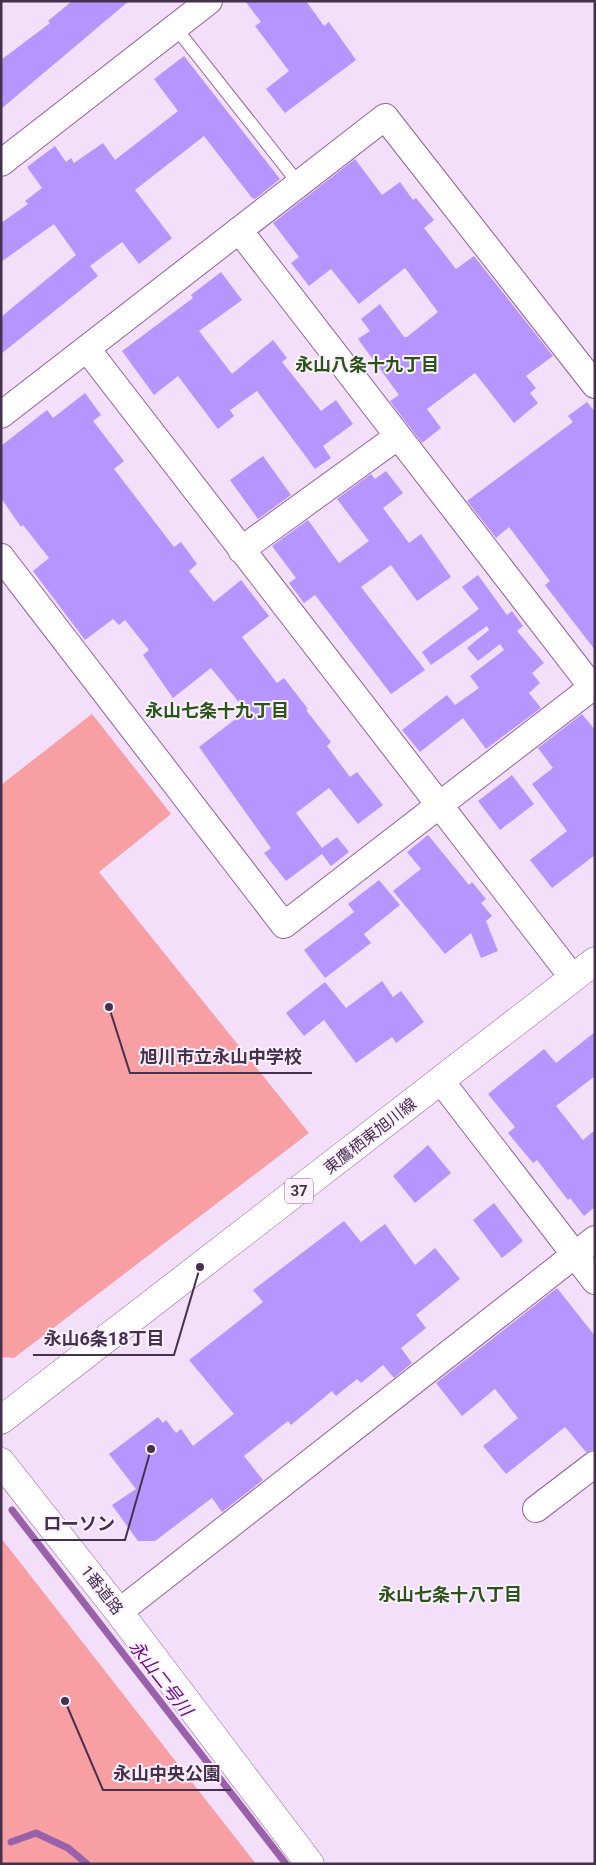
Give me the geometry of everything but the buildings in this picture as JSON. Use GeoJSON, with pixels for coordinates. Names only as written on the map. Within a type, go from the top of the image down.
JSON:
{"type":"FeatureCollection","features":[{"type":"Feature","properties":{"kind":"main road","name":"東鷹栖東旭川線"},"geometry":{"type":"LineString","coordinates":[[1,1420],[595,961]]}},
{"type":"Feature","properties":{"kind":"main road","name":"1番道路"},"geometry":{"type":"LineString","coordinates":[[1,1462],[119,1612],[310,1864]]}},
{"type":"Feature","properties":{"kind":"street"},"geometry":{"type":"LineString","coordinates":[[1,163],[209,1]]}},
{"type":"Feature","properties":{"kind":"street"},"geometry":{"type":"LineString","coordinates":[[1,415],[385,117],[595,385]]}},
{"type":"Feature","properties":{"kind":"street"},"geometry":{"type":"LineString","coordinates":[[1,557],[284,925],[594,686],[397,437],[239,230]]}},
{"type":"Feature","properties":{"kind":"street"},"geometry":{"type":"LineString","coordinates":[[87,349],[572,978]]}},
{"type":"Feature","properties":{"kind":"street"},"geometry":{"type":"LineString","coordinates":[[241,550],[397,437]]}},
{"type":"Feature","properties":{"kind":"street"},"geometry":{"type":"LineString","coordinates":[[441,1081],[595,1280]]}},
{"type":"Feature","properties":{"kind":"street"},"geometry":{"type":"LineString","coordinates":[[119,1612],[595,1239]]}},
{"type":"Feature","properties":{"kind":"street"},"geometry":{"type":"LineString","coordinates":[[536,1510],[595,1464]]}},
{"type":"Feature","properties":{"kind":"lane"},"geometry":{"type":"LineString","coordinates":[[176,27],[299,184]]}},
{"type":"Feature","properties":{"kind":"shaded area"},"geometry":{"type":"Polygon","coordinates":[[[92,714],[171,814],[99,872],[309,1133],[14,1358],[1,1357],[1,785],[92,714]]]}},
{"type":"Feature","properties":{"kind":"shaded area"},"geometry":{"type":"Polygon","coordinates":[[[1,1538],[256,1864],[1,1864],[1,1538]]]}},
{"type":"Feature","properties":{"kind":"waterway","name":"永山二号川"},"geometry":{"type":"LineString","coordinates":[[12,1510],[286,1864]]}},
{"type":"Feature","properties":{"kind":"waterway"},"geometry":{"type":"LineString","coordinates":[[11,1842],[36,1833],[68,1848],[87,1864]]}},
{"type":"Feature","properties":{"kind":"place","name":"旭川市立永山中学校"},"geometry":{"type":"Point","coordinates":[109,1007]}},
{"type":"Feature","properties":{"kind":"place","name":"永山6条18丁目"},"geometry":{"type":"Point","coordinates":[200,1267]}},
{"type":"Feature","properties":{"kind":"place","name":"ローソン"},"geometry":{"type":"Point","coordinates":[151,1449]}},
{"type":"Feature","properties":{"kind":"place","name":"永山中央公園"},"geometry":{"type":"Point","coordinates":[65,1701]}},
{"type":"Feature","properties":{"kind":"district","name":"永山八条十九丁目"},"geometry":{"type":"Point","coordinates":[367,364]}},
{"type":"Feature","properties":{"kind":"district","name":"永山七条十九丁目"},"geometry":{"type":"Point","coordinates":[217,710]}},
{"type":"Feature","properties":{"kind":"district","name":"永山七条十八丁目"},"geometry":{"type":"Point","coordinates":[450,1594]}}]}
